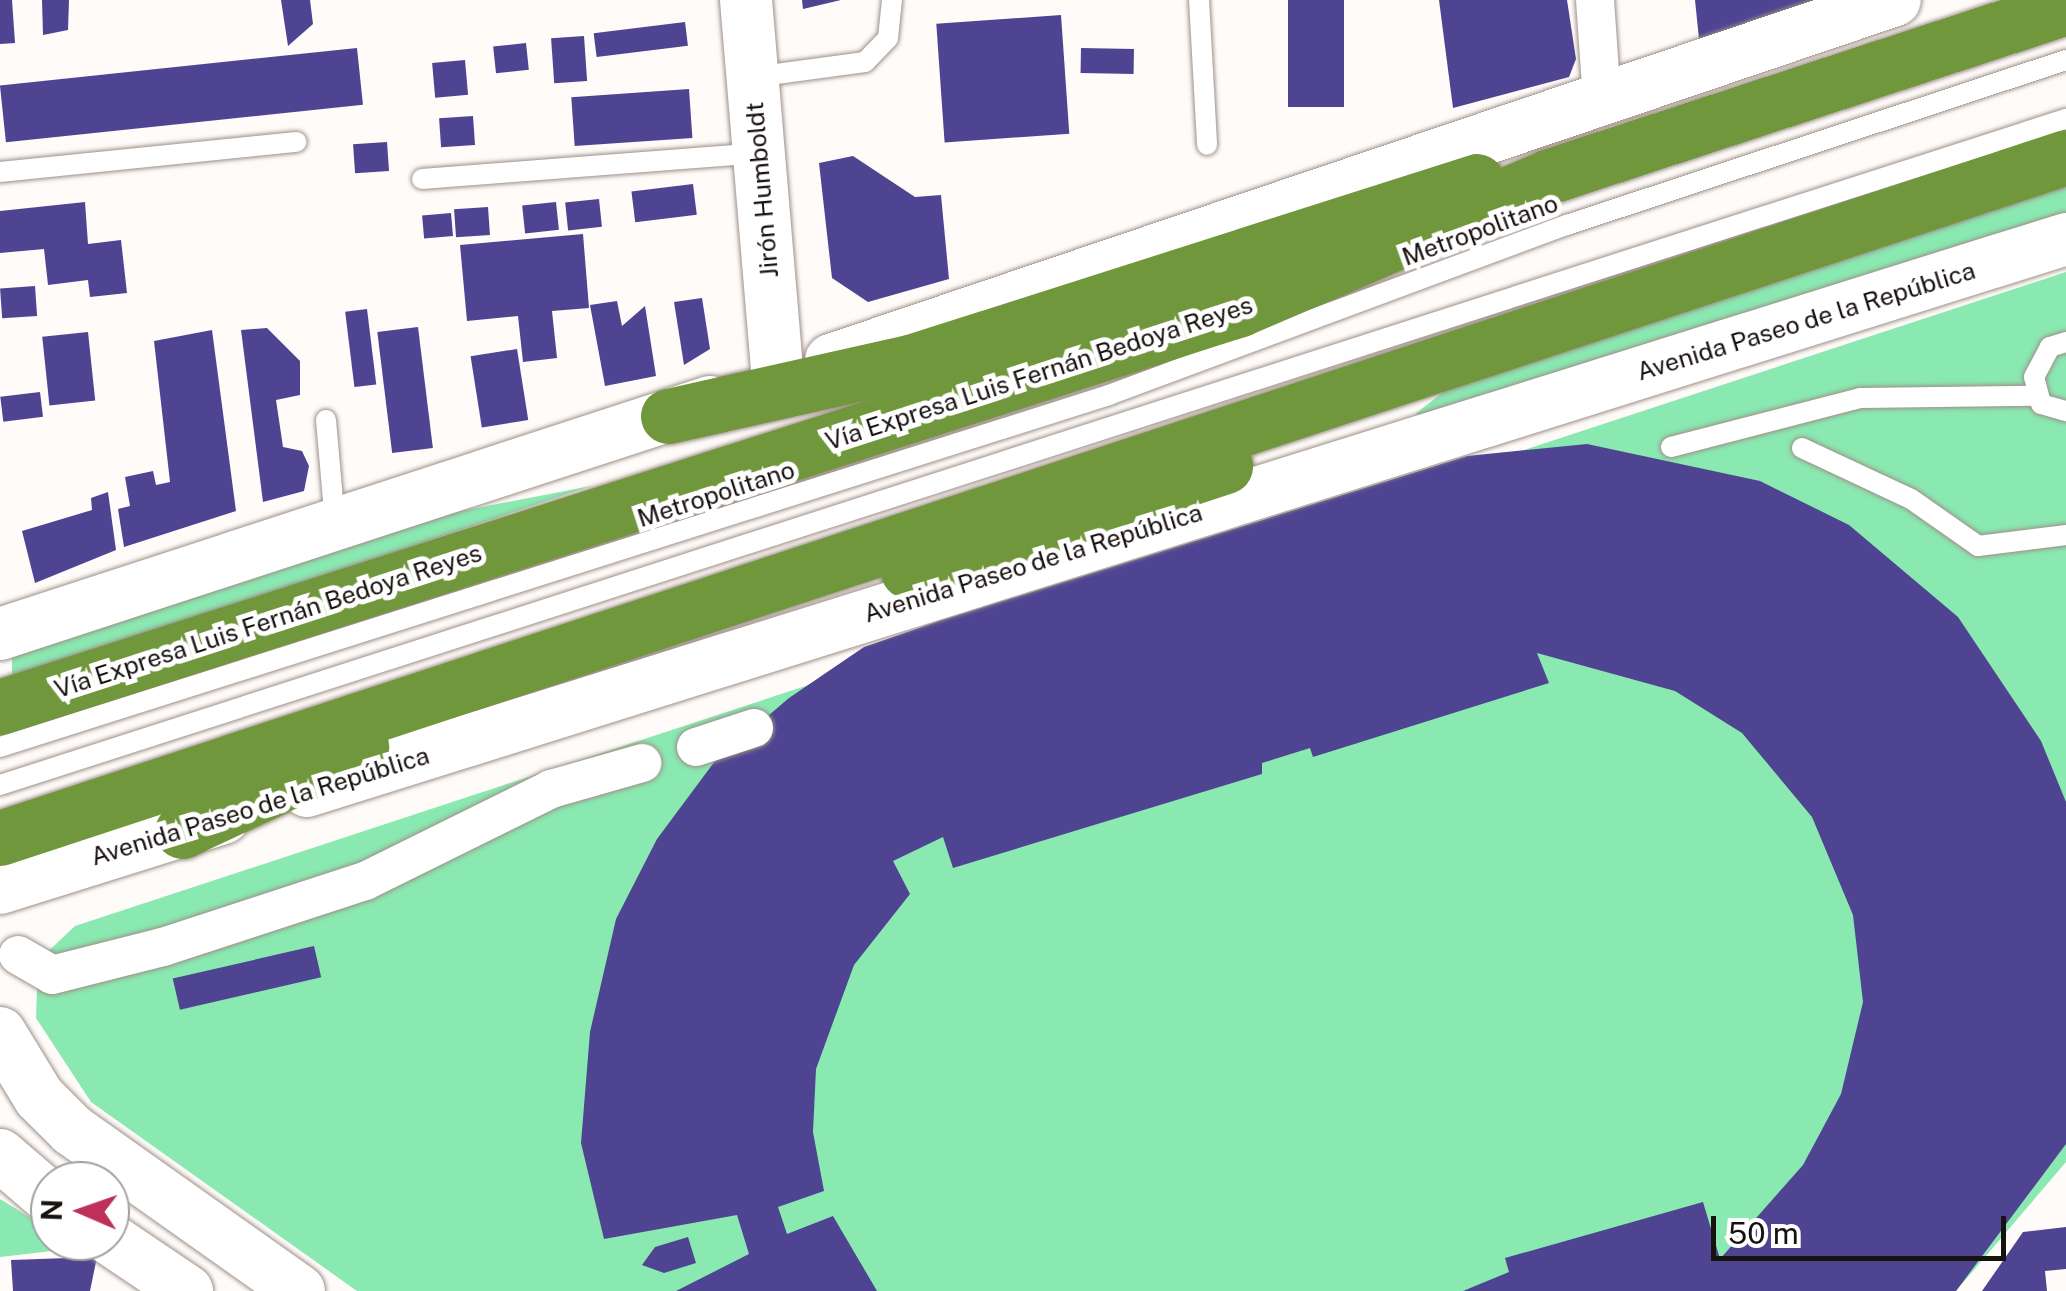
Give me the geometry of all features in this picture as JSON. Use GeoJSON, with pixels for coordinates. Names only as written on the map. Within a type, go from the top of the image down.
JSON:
{"type":"FeatureCollection","features":[{"type":"Feature","properties":{"kind":"highway","name":"Vía Expresa Luis Fernán Bedoya Reyes"},"geometry":{"type":"LineString","coordinates":[[0,707],[1240,309],[1550,176],[2066,7]]}},
{"type":"Feature","properties":{"kind":"highway"},"geometry":{"type":"LineString","coordinates":[[0,838],[1372,380],[2066,156]]}},
{"type":"Feature","properties":{"kind":"highway"},"geometry":{"type":"LineString","coordinates":[[668,416],[910,362],[1455,182],[1550,176]]}},
{"type":"Feature","properties":{"kind":"highway"},"geometry":{"type":"LineString","coordinates":[[182,830],[429,715],[1089,517],[1306,436],[1372,380]]}},
{"type":"Feature","properties":{"kind":"main road","name":"Jirón Humboldt"},"geometry":{"type":"LineString","coordinates":[[746,0],[778,380]]}},
{"type":"Feature","properties":{"kind":"main road"},"geometry":{"type":"LineString","coordinates":[[0,634],[778,380],[1896,0]]}},
{"type":"Feature","properties":{"kind":"main road","name":"Avenida Paseo de la República"},"geometry":{"type":"LineString","coordinates":[[0,888],[2066,239]]}},
{"type":"Feature","properties":{"kind":"main road"},"geometry":{"type":"LineString","coordinates":[[0,1033],[31,1086],[72,1130],[299,1291]]}},
{"type":"Feature","properties":{"kind":"main road"},"geometry":{"type":"LineString","coordinates":[[0,1155],[30,1181]]}},
{"type":"Feature","properties":{"kind":"main road"},"geometry":{"type":"LineString","coordinates":[[130,1252],[187,1291]]}},
{"type":"Feature","properties":{"kind":"street"},"geometry":{"type":"LineString","coordinates":[[1595,0],[1602,99]]}},
{"type":"Feature","properties":{"kind":"street"},"geometry":{"type":"LineString","coordinates":[[696,747],[754,728]]}},
{"type":"Feature","properties":{"kind":"street"},"geometry":{"type":"LineString","coordinates":[[18,954],[52,975],[163,947],[365,881],[551,789],[642,763]]}},
{"type":"Feature","properties":{"kind":"lane"},"geometry":{"type":"LineString","coordinates":[[752,77],[864,62],[888,38],[892,0]]}},
{"type":"Feature","properties":{"kind":"lane"},"geometry":{"type":"LineString","coordinates":[[1199,0],[1207,145]]}},
{"type":"Feature","properties":{"kind":"lane","name":"Metropolitano"},"geometry":{"type":"LineString","coordinates":[[0,748],[1109,395],[1567,225],[2066,60]]}},
{"type":"Feature","properties":{"kind":"lane"},"geometry":{"type":"LineString","coordinates":[[0,785],[2066,118]]}},
{"type":"Feature","properties":{"kind":"lane"},"geometry":{"type":"LineString","coordinates":[[0,172],[296,142]]}},
{"type":"Feature","properties":{"kind":"lane"},"geometry":{"type":"LineString","coordinates":[[422,179],[759,153]]}},
{"type":"Feature","properties":{"kind":"lane"},"geometry":{"type":"LineString","coordinates":[[2034,396],[2038,362],[2066,342]]}},
{"type":"Feature","properties":{"kind":"lane"},"geometry":{"type":"LineString","coordinates":[[1671,446],[1860,398],[2034,396],[2066,411]]}},
{"type":"Feature","properties":{"kind":"lane"},"geometry":{"type":"LineString","coordinates":[[326,420],[335,524]]}},
{"type":"Feature","properties":{"kind":"lane"},"geometry":{"type":"LineString","coordinates":[[1802,448],[1911,499],[1978,546],[2066,535]]}},
{"type":"Feature","properties":{"kind":"green space"},"geometry":{"type":"Polygon","coordinates":[[[2066,185],[2066,223],[1439,420],[1415,414],[1464,376],[2066,185]]]}},
{"type":"Feature","properties":{"kind":"green space"},"geometry":{"type":"Polygon","coordinates":[[[2066,272],[2066,1162],[1956,1291],[357,1291],[91,1102],[36,1018],[38,961],[75,926],[2066,272]]]}},
{"type":"Feature","properties":{"kind":"green space"},"geometry":{"type":"Polygon","coordinates":[[[591,486],[12,680],[12,640],[440,515],[591,486]]]}},
{"type":"Feature","properties":{"kind":"green space"},"geometry":{"type":"Polygon","coordinates":[[[0,1199],[30,1218],[30,1254],[0,1257],[0,1199]]]}},
{"type":"Feature","properties":{"kind":"building"},"geometry":{"type":"Polygon","coordinates":[[[0,0],[12,0],[15,43],[0,44],[0,0]]]}},
{"type":"Feature","properties":{"kind":"building"},"geometry":{"type":"Polygon","coordinates":[[[42,0],[69,0],[68,30],[43,35],[42,0]]]}},
{"type":"Feature","properties":{"kind":"building"},"geometry":{"type":"Polygon","coordinates":[[[281,0],[310,0],[313,24],[288,46],[281,0]]]}},
{"type":"Feature","properties":{"kind":"building"},"geometry":{"type":"Polygon","coordinates":[[[802,0],[841,0],[803,9],[802,0]]]}},
{"type":"Feature","properties":{"kind":"building"},"geometry":{"type":"Polygon","coordinates":[[[1288,0],[1344,0],[1344,107],[1288,107],[1288,0]]]}},
{"type":"Feature","properties":{"kind":"building"},"geometry":{"type":"Polygon","coordinates":[[[1439,0],[1567,0],[1576,59],[1569,77],[1453,108],[1439,0]]]}},
{"type":"Feature","properties":{"kind":"building"},"geometry":{"type":"Polygon","coordinates":[[[1695,0],[1818,0],[1818,1],[1699,39],[1695,0]]]}},
{"type":"Feature","properties":{"kind":"building"},"geometry":{"type":"Polygon","coordinates":[[[1061,15],[1069,134],[945,142],[936,24],[1061,15]]]}},
{"type":"Feature","properties":{"kind":"building"},"geometry":{"type":"Polygon","coordinates":[[[685,22],[688,46],[597,57],[594,33],[685,22]]]}},
{"type":"Feature","properties":{"kind":"building"},"geometry":{"type":"Polygon","coordinates":[[[584,36],[587,81],[554,83],[551,38],[584,36]]]}},
{"type":"Feature","properties":{"kind":"building"},"geometry":{"type":"Polygon","coordinates":[[[526,43],[529,70],[496,73],[493,46],[526,43]]]}},
{"type":"Feature","properties":{"kind":"building"},"geometry":{"type":"Polygon","coordinates":[[[357,48],[363,105],[6,142],[0,86],[357,48]]]}},
{"type":"Feature","properties":{"kind":"building"},"geometry":{"type":"Polygon","coordinates":[[[1081,48],[1134,49],[1134,74],[1081,73],[1081,48]]]}},
{"type":"Feature","properties":{"kind":"building"},"geometry":{"type":"Polygon","coordinates":[[[465,60],[468,95],[435,98],[432,63],[465,60]]]}},
{"type":"Feature","properties":{"kind":"building"},"geometry":{"type":"Polygon","coordinates":[[[689,89],[692,138],[575,146],[571,97],[689,89]]]}},
{"type":"Feature","properties":{"kind":"building"},"geometry":{"type":"Polygon","coordinates":[[[473,116],[475,145],[441,147],[439,118],[473,116]]]}},
{"type":"Feature","properties":{"kind":"building"},"geometry":{"type":"Polygon","coordinates":[[[387,142],[389,171],[355,173],[353,144],[387,142]]]}},
{"type":"Feature","properties":{"kind":"building"},"geometry":{"type":"Polygon","coordinates":[[[853,156],[915,197],[941,195],[949,279],[868,302],[832,278],[819,163],[853,156]]]}},
{"type":"Feature","properties":{"kind":"building"},"geometry":{"type":"Polygon","coordinates":[[[693,184],[697,215],[635,222],[631,192],[693,184]]]}},
{"type":"Feature","properties":{"kind":"building"},"geometry":{"type":"Polygon","coordinates":[[[599,199],[602,227],[568,230],[565,203],[599,199]]]}},
{"type":"Feature","properties":{"kind":"building"},"geometry":{"type":"Polygon","coordinates":[[[85,202],[88,244],[121,240],[127,293],[90,297],[88,280],[48,285],[44,249],[0,253],[0,211],[85,202]]]}},
{"type":"Feature","properties":{"kind":"building"},"geometry":{"type":"Polygon","coordinates":[[[556,202],[559,230],[525,233],[522,206],[556,202]]]}},
{"type":"Feature","properties":{"kind":"building"},"geometry":{"type":"Polygon","coordinates":[[[488,207],[490,235],[456,237],[454,209],[488,207]]]}},
{"type":"Feature","properties":{"kind":"building"},"geometry":{"type":"Polygon","coordinates":[[[451,213],[453,236],[424,238],[422,216],[451,213]]]}},
{"type":"Feature","properties":{"kind":"building"},"geometry":{"type":"Polygon","coordinates":[[[583,234],[589,308],[552,311],[557,358],[523,362],[518,316],[467,321],[460,245],[583,234]]]}},
{"type":"Feature","properties":{"kind":"building"},"geometry":{"type":"Polygon","coordinates":[[[35,286],[37,316],[2,318],[0,288],[35,286]]]}},
{"type":"Feature","properties":{"kind":"building"},"geometry":{"type":"Polygon","coordinates":[[[702,298],[710,349],[684,365],[674,302],[702,298]]]}},
{"type":"Feature","properties":{"kind":"building"},"geometry":{"type":"Polygon","coordinates":[[[617,301],[622,326],[645,306],[656,376],[605,386],[590,305],[617,301]]]}},
{"type":"Feature","properties":{"kind":"building"},"geometry":{"type":"Polygon","coordinates":[[[367,309],[376,384],[354,387],[345,312],[367,309]]]}},
{"type":"Feature","properties":{"kind":"building"},"geometry":{"type":"Polygon","coordinates":[[[418,327],[433,448],[392,453],[377,332],[418,327]]]}},
{"type":"Feature","properties":{"kind":"building"},"geometry":{"type":"Polygon","coordinates":[[[267,328],[300,361],[300,395],[276,400],[283,447],[302,451],[309,466],[304,491],[263,502],[241,330],[267,328]]]}},
{"type":"Feature","properties":{"kind":"building"},"geometry":{"type":"Polygon","coordinates":[[[212,330],[236,511],[124,547],[118,509],[130,506],[125,477],[153,471],[156,485],[170,482],[154,341],[212,330]]]}},
{"type":"Feature","properties":{"kind":"building"},"geometry":{"type":"Polygon","coordinates":[[[88,332],[95,401],[49,405],[42,337],[88,332]]]}},
{"type":"Feature","properties":{"kind":"building"},"geometry":{"type":"Polygon","coordinates":[[[517,349],[528,420],[482,427],[471,356],[517,349]]]}},
{"type":"Feature","properties":{"kind":"building"},"geometry":{"type":"Polygon","coordinates":[[[40,392],[43,417],[3,422],[0,397],[40,392]]]}},
{"type":"Feature","properties":{"kind":"building"},"geometry":{"type":"Polygon","coordinates":[[[1587,444],[1760,481],[1849,525],[1958,617],[2041,741],[2066,802],[2066,1144],[1956,1291],[1463,1291],[1509,1272],[1505,1258],[1703,1202],[1720,1259],[1803,1165],[1841,1094],[1863,1002],[1853,915],[1812,817],[1742,733],[1675,691],[1537,653],[1549,683],[1313,757],[1310,748],[1262,763],[1262,774],[953,868],[943,837],[893,861],[910,894],[854,965],[816,1069],[813,1132],[824,1191],[778,1207],[787,1234],[833,1216],[877,1291],[676,1291],[749,1254],[737,1215],[604,1239],[581,1143],[590,1032],[616,919],[657,839],[715,761],[789,698],[864,647],[939,621],[1467,456],[1587,444]]]}},
{"type":"Feature","properties":{"kind":"building"},"geometry":{"type":"Polygon","coordinates":[[[108,492],[116,550],[35,583],[22,531],[92,510],[91,498],[108,492]]]}},
{"type":"Feature","properties":{"kind":"building"},"geometry":{"type":"Polygon","coordinates":[[[314,946],[321,977],[180,1010],[173,979],[314,946]]]}},
{"type":"Feature","properties":{"kind":"building"},"geometry":{"type":"Polygon","coordinates":[[[2066,1227],[2066,1269],[2045,1271],[2047,1291],[1982,1291],[2023,1232],[2066,1227]]]}},
{"type":"Feature","properties":{"kind":"building"},"geometry":{"type":"Polygon","coordinates":[[[688,1237],[696,1263],[664,1273],[642,1265],[655,1247],[688,1237]]]}},
{"type":"Feature","properties":{"kind":"building"},"geometry":{"type":"Polygon","coordinates":[[[11,1260],[96,1261],[90,1291],[13,1291],[11,1260]]]}}]}
